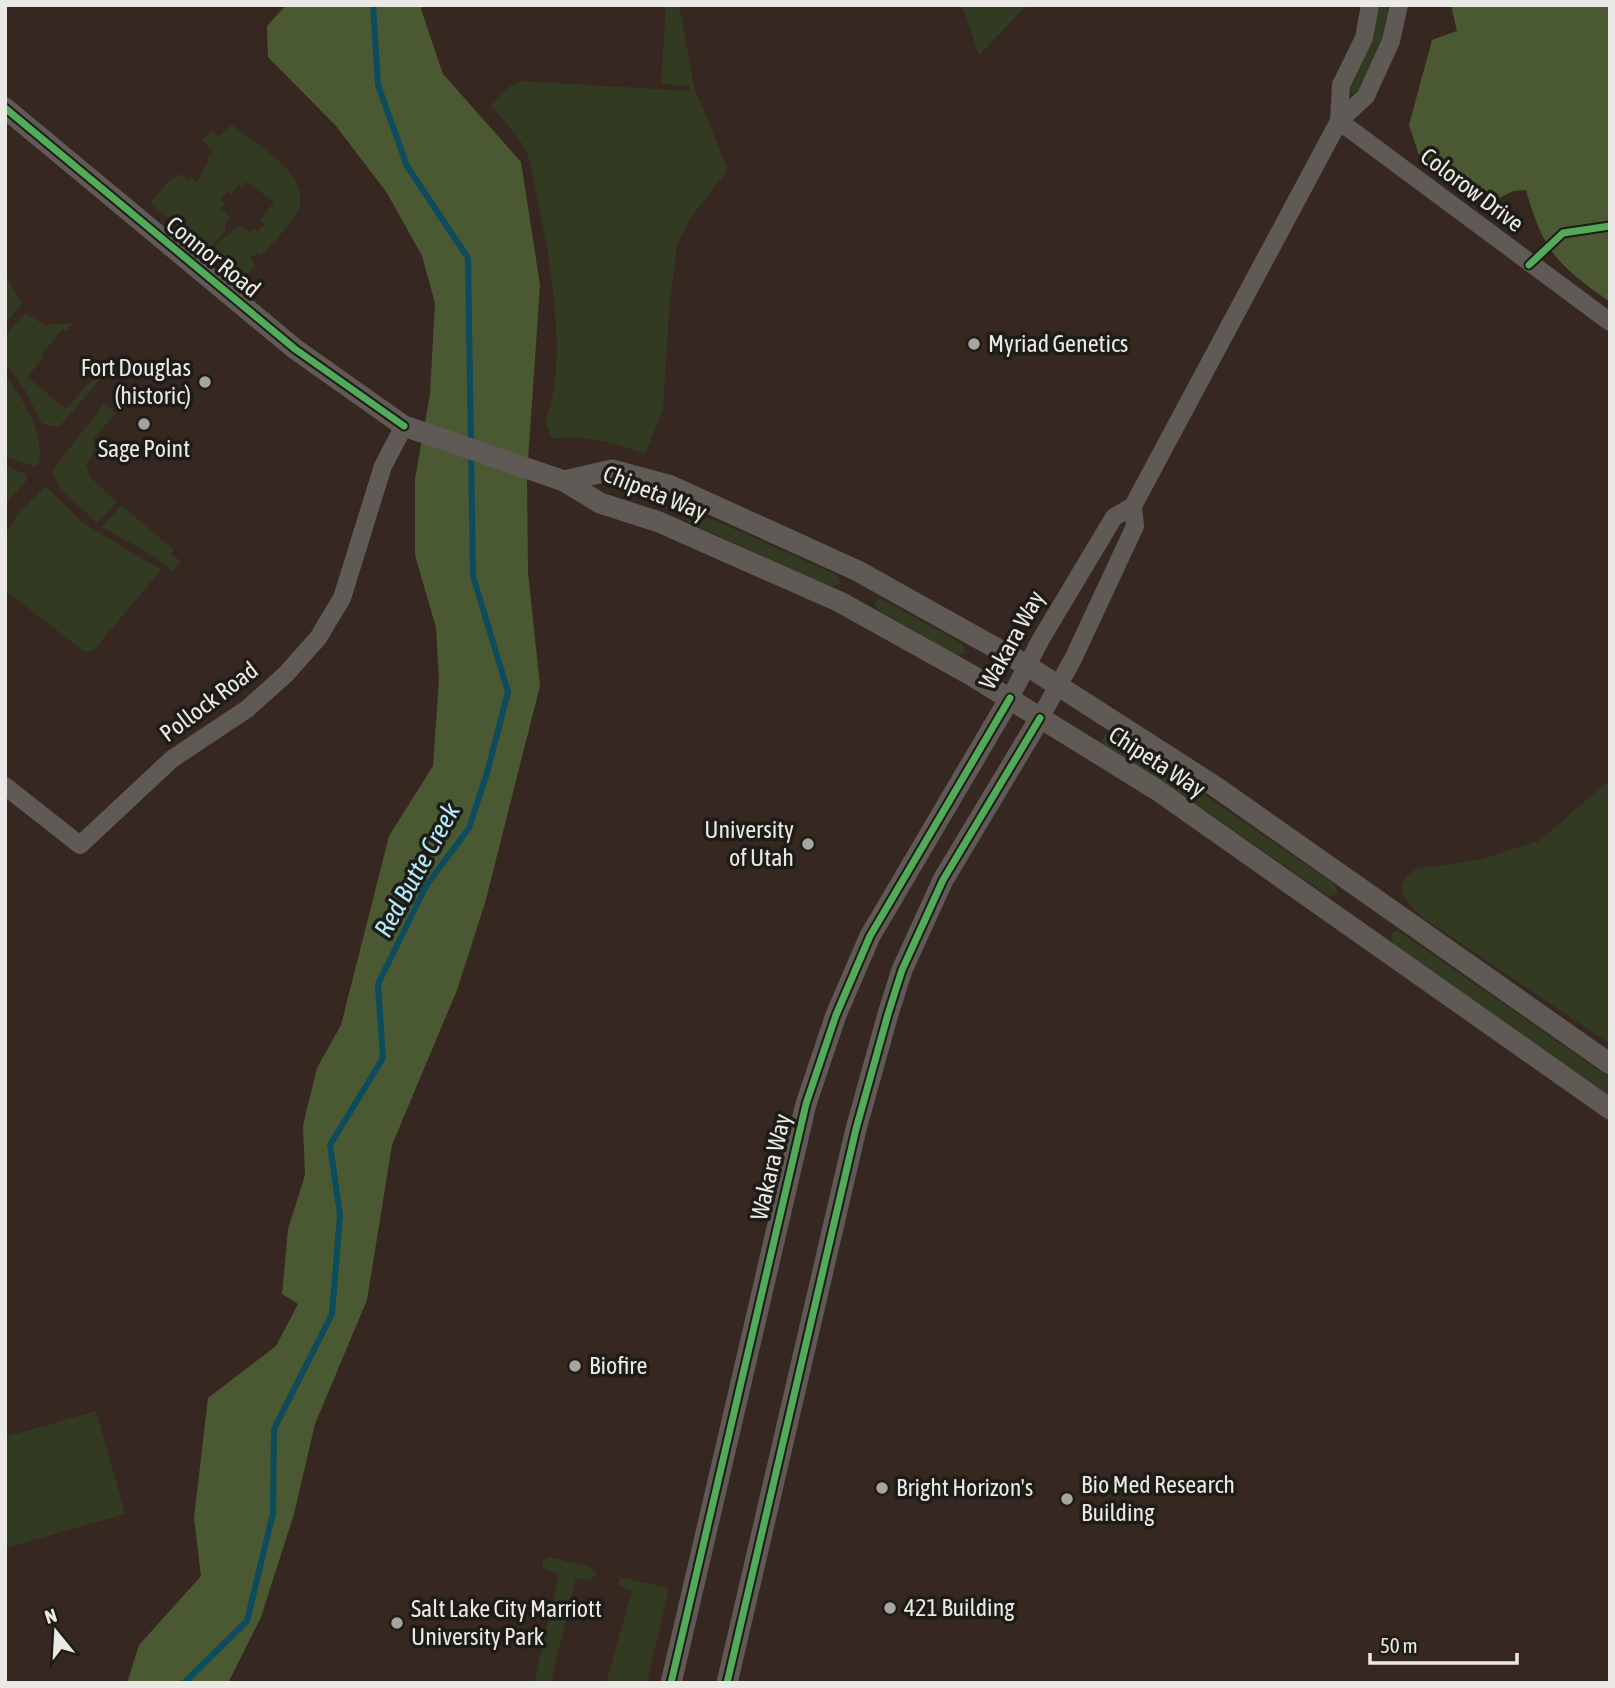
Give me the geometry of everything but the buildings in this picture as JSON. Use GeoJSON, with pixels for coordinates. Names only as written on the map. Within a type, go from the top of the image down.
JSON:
{"type":"FeatureCollection","features":[{"type":"Feature","properties":{"kind":"street","name":"Wakara Way"},"geometry":{"type":"LineString","coordinates":[[1339,121],[1341,85],[1364,38],[1370,5]]}},
{"type":"Feature","properties":{"kind":"street","name":"Wakara Way"},"geometry":{"type":"LineString","coordinates":[[671,1683],[806,1104],[824,1048],[870,936],[1114,517],[1133,506],[1339,121],[1366,96],[1391,41],[1399,5]]}},
{"type":"Feature","properties":{"kind":"street","name":"Connor Road"},"geometry":{"type":"LineString","coordinates":[[5,107],[295,349],[404,426],[565,481]]}},
{"type":"Feature","properties":{"kind":"street","name":"Colorow Drive"},"geometry":{"type":"LineString","coordinates":[[1339,121],[1610,322]]}},
{"type":"Feature","properties":{"kind":"street","name":"Pollock Road"},"geometry":{"type":"LineString","coordinates":[[5,786],[80,845],[172,759],[247,709],[286,674],[318,638],[342,598],[383,466],[404,426]]}},
{"type":"Feature","properties":{"kind":"street","name":"Chipeta Way"},"geometry":{"type":"LineString","coordinates":[[565,481],[611,470],[671,486],[858,571],[1026,666],[1216,787],[1610,1064]]}},
{"type":"Feature","properties":{"kind":"street","name":"Chipeta Way"},"geometry":{"type":"LineString","coordinates":[[565,481],[600,503],[659,522],[840,602],[1010,698],[1157,790],[1610,1109]]}},
{"type":"Feature","properties":{"kind":"street","name":"Wakara Way"},"geometry":{"type":"LineString","coordinates":[[727,1683],[859,1116],[902,970],[943,880],[1058,687],[1135,526],[1133,506]]}},
{"type":"Feature","properties":{"kind":"shaded area","name":"University of Utah"},"geometry":{"type":"Polygon","coordinates":[[[5,5],[1610,5],[1610,1683],[5,1683],[5,5]]]}},
{"type":"Feature","properties":{"kind":"green space"},"geometry":{"type":"Polygon","coordinates":[[[286,5],[422,5],[421,9],[443,74],[521,162],[540,285],[527,475],[528,572],[540,686],[485,903],[457,990],[392,1145],[367,1300],[315,1424],[294,1514],[261,1617],[228,1683],[127,1683],[139,1645],[201,1576],[194,1518],[208,1398],[276,1346],[298,1304],[282,1294],[288,1229],[305,1175],[303,1125],[317,1068],[341,1025],[389,836],[433,766],[439,679],[436,628],[415,555],[415,479],[430,394],[435,303],[422,256],[387,193],[336,126],[268,57],[267,26],[286,5]]]}},
{"type":"Feature","properties":{"kind":"green space"},"geometry":{"type":"Polygon","coordinates":[[[666,5],[679,5],[694,87],[727,167],[724,175],[691,217],[677,245],[669,310],[663,410],[645,454],[588,439],[552,439],[545,422],[553,393],[556,361],[556,326],[548,253],[528,155],[518,137],[491,106],[509,87],[522,81],[690,91],[690,86],[661,84],[666,5]]]}},
{"type":"Feature","properties":{"kind":"green space"},"geometry":{"type":"Polygon","coordinates":[[[962,5],[1027,5],[979,55],[962,5]]]}},
{"type":"Feature","properties":{"kind":"green space"},"geometry":{"type":"Polygon","coordinates":[[[1376,5],[1388,5],[1385,28],[1360,91],[1353,94],[1348,89],[1376,5]]]}},
{"type":"Feature","properties":{"kind":"green space"},"geometry":{"type":"Polygon","coordinates":[[[1451,5],[1610,5],[1610,302],[1577,278],[1555,256],[1539,229],[1526,190],[1513,191],[1485,206],[1419,155],[1409,125],[1432,40],[1457,31],[1451,5]]]}},
{"type":"Feature","properties":{"kind":"green space"},"geometry":{"type":"Polygon","coordinates":[[[232,125],[279,161],[297,183],[301,196],[299,209],[287,227],[261,256],[258,253],[251,257],[255,266],[249,273],[236,274],[218,260],[222,255],[215,246],[240,225],[249,232],[253,229],[258,232],[265,224],[260,220],[274,202],[247,182],[241,187],[238,185],[232,194],[228,191],[220,200],[225,205],[221,208],[230,218],[225,224],[225,231],[208,250],[150,203],[169,181],[181,174],[189,181],[192,177],[197,182],[209,161],[206,159],[214,152],[202,141],[211,131],[219,136],[232,125]]]}},
{"type":"Feature","properties":{"kind":"green space"},"geometry":{"type":"Polygon","coordinates":[[[5,274],[22,304],[5,323],[5,274]]]}},
{"type":"Feature","properties":{"kind":"green space"},"geometry":{"type":"Polygon","coordinates":[[[25,313],[45,325],[73,323],[66,331],[63,329],[41,354],[44,357],[27,377],[66,409],[106,364],[104,362],[110,359],[115,362],[59,427],[42,424],[24,388],[5,363],[5,336],[25,313]]]}},
{"type":"Feature","properties":{"kind":"green space"},"geometry":{"type":"Polygon","coordinates":[[[5,375],[25,405],[35,428],[40,451],[39,463],[34,466],[5,457],[5,375]]]}},
{"type":"Feature","properties":{"kind":"green space"},"geometry":{"type":"Polygon","coordinates":[[[104,404],[116,413],[93,439],[95,449],[86,466],[91,478],[117,502],[97,523],[59,487],[52,471],[104,404]]]}},
{"type":"Feature","properties":{"kind":"green space"},"geometry":{"type":"Polygon","coordinates":[[[5,466],[26,474],[26,481],[5,504],[5,466]]]}},
{"type":"Feature","properties":{"kind":"green space"},"geometry":{"type":"Polygon","coordinates":[[[45,486],[83,523],[161,570],[93,651],[85,652],[5,590],[5,535],[16,517],[45,486]]]}},
{"type":"Feature","properties":{"kind":"green space"},"geometry":{"type":"Polygon","coordinates":[[[121,505],[174,550],[170,554],[181,561],[173,571],[156,557],[102,527],[121,505]]]}},
{"type":"Feature","properties":{"kind":"green space"},"geometry":{"type":"Polygon","coordinates":[[[689,512],[723,524],[837,575],[840,583],[831,587],[690,523],[686,519],[689,512]]]}},
{"type":"Feature","properties":{"kind":"green space"},"geometry":{"type":"Polygon","coordinates":[[[879,598],[963,644],[965,653],[958,656],[881,612],[874,605],[879,598]]]}},
{"type":"Feature","properties":{"kind":"green space"},"geometry":{"type":"Polygon","coordinates":[[[1105,733],[1149,757],[1334,884],[1338,893],[1330,897],[1182,794],[1104,745],[1102,741],[1105,733]]]}},
{"type":"Feature","properties":{"kind":"green space"},"geometry":{"type":"Polygon","coordinates":[[[1610,780],[1610,1044],[1428,921],[1408,903],[1402,890],[1408,876],[1417,869],[1482,859],[1539,841],[1610,780]]]}},
{"type":"Feature","properties":{"kind":"green space"},"geometry":{"type":"Polygon","coordinates":[[[1397,930],[1610,1078],[1610,1096],[1393,944],[1391,934],[1397,930]]]}},
{"type":"Feature","properties":{"kind":"green space"},"geometry":{"type":"Polygon","coordinates":[[[96,1411],[125,1514],[5,1548],[5,1437],[96,1411]]]}},
{"type":"Feature","properties":{"kind":"green space"},"geometry":{"type":"Polygon","coordinates":[[[549,1557],[590,1567],[597,1575],[589,1580],[576,1578],[551,1683],[534,1683],[559,1574],[543,1568],[543,1561],[549,1557]]]}},
{"type":"Feature","properties":{"kind":"green space"},"geometry":{"type":"Polygon","coordinates":[[[620,1577],[669,1588],[647,1683],[606,1683],[632,1591],[618,1585],[620,1577]]]}},
{"type":"Feature","properties":{"kind":"waterway","name":"Red Butte Creek"},"geometry":{"type":"LineString","coordinates":[[184,1683],[247,1621],[273,1513],[274,1429],[332,1314],[340,1215],[330,1145],[383,1058],[378,984],[426,886],[469,828],[487,773],[508,692],[473,576],[468,258],[407,166],[378,85],[373,5]]}},
{"type":"Feature","properties":{"kind":"cycle path"},"geometry":{"type":"LineString","coordinates":[[5,108],[295,349],[404,426]]}},
{"type":"Feature","properties":{"kind":"cycle path"},"geometry":{"type":"LineString","coordinates":[[1529,265],[1563,233],[1610,226]]}},
{"type":"Feature","properties":{"kind":"cycle path"},"geometry":{"type":"LineString","coordinates":[[671,1683],[806,1104],[836,1015],[870,936],[1010,698]]}},
{"type":"Feature","properties":{"kind":"cycle path"},"geometry":{"type":"LineString","coordinates":[[727,1683],[856,1129],[902,970],[943,880],[1040,718]]}},
{"type":"Feature","properties":{"kind":"place","name":"Myriad Genetics"},"geometry":{"type":"Point","coordinates":[974,344]}},
{"type":"Feature","properties":{"kind":"place","name":"Fort Douglas (historic)"},"geometry":{"type":"Point","coordinates":[205,382]}},
{"type":"Feature","properties":{"kind":"place","name":"Sage Point"},"geometry":{"type":"Point","coordinates":[144,424]}},
{"type":"Feature","properties":{"kind":"place","name":"University of Utah"},"geometry":{"type":"Point","coordinates":[808,844]}},
{"type":"Feature","properties":{"kind":"place","name":"Biofire"},"geometry":{"type":"Point","coordinates":[575,1366]}},
{"type":"Feature","properties":{"kind":"place","name":"Bright Horizon's"},"geometry":{"type":"Point","coordinates":[882,1488]}},
{"type":"Feature","properties":{"kind":"place","name":"Bio Med Research Building"},"geometry":{"type":"Point","coordinates":[1067,1499]}},
{"type":"Feature","properties":{"kind":"place","name":"421 Building"},"geometry":{"type":"Point","coordinates":[890,1608]}},
{"type":"Feature","properties":{"kind":"place","name":"Salt Lake City Marriott University Park"},"geometry":{"type":"Point","coordinates":[397,1623]}}]}
